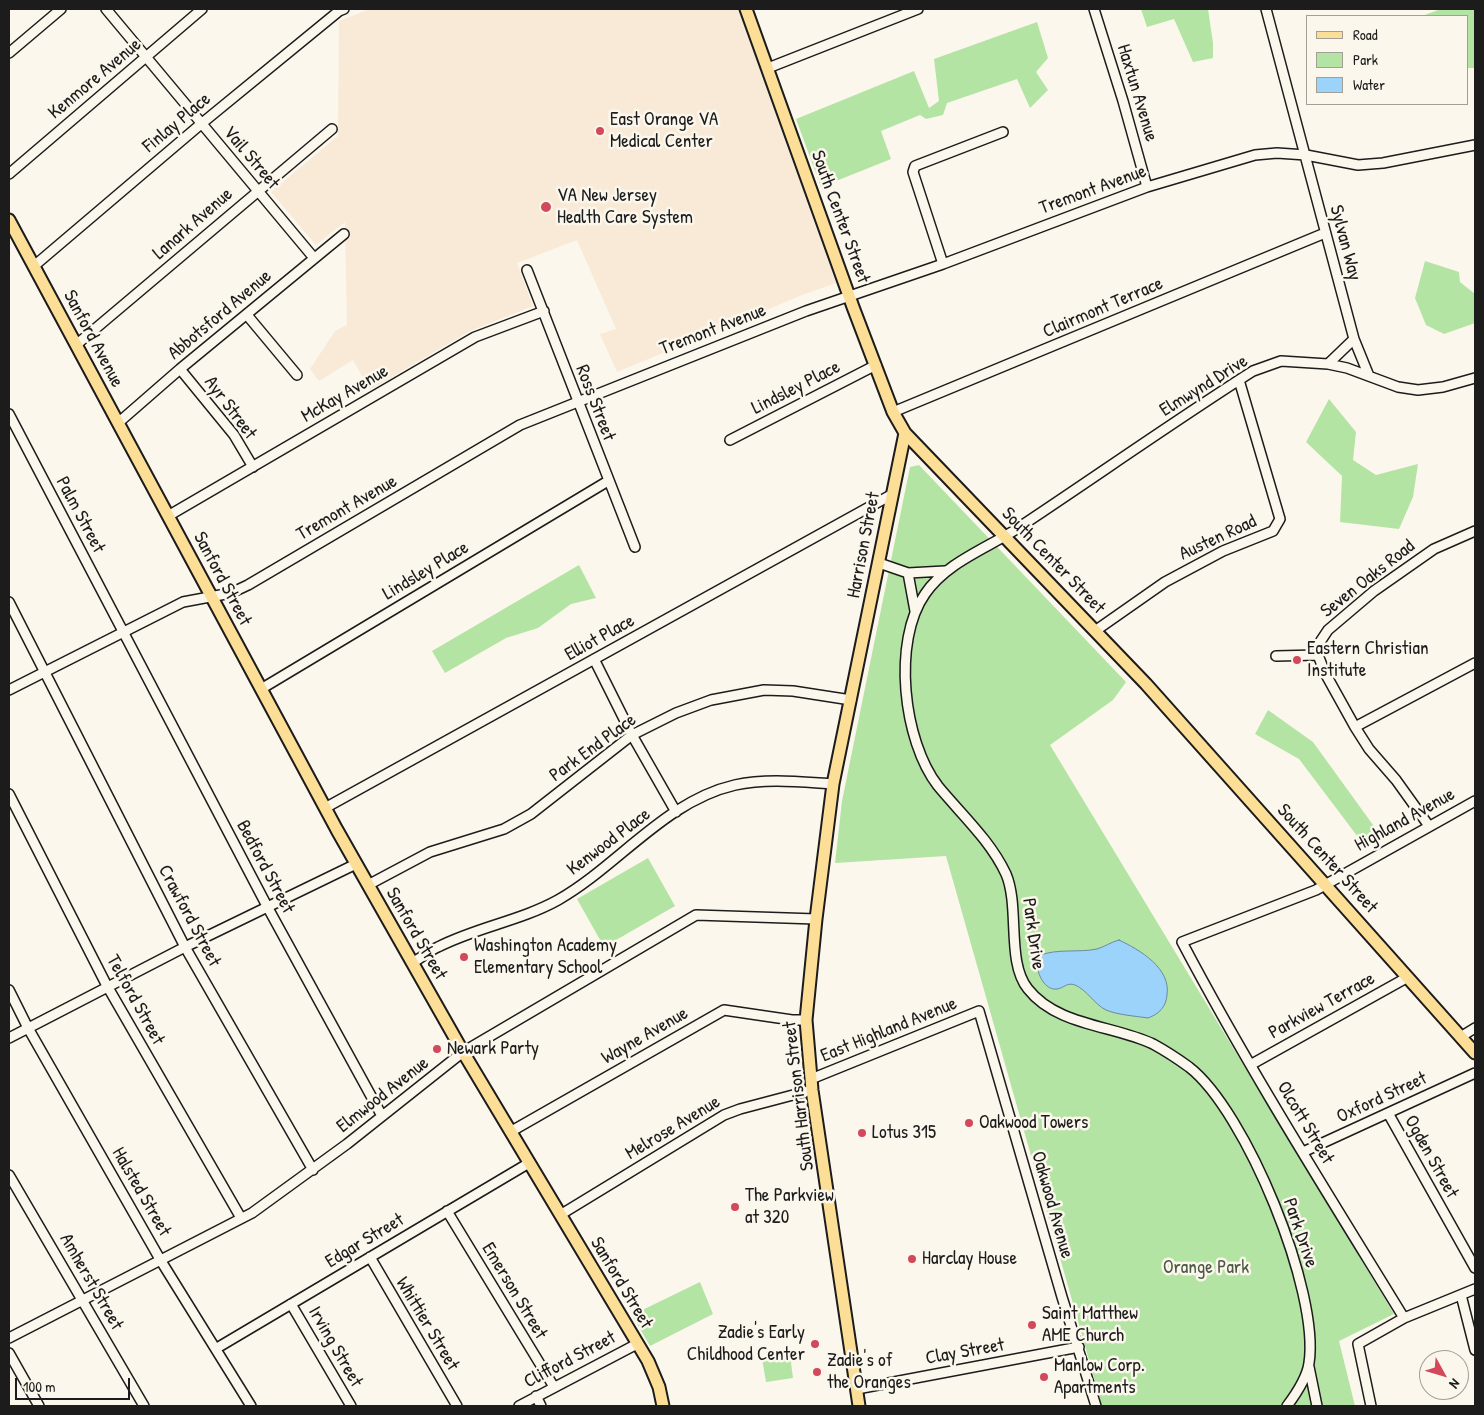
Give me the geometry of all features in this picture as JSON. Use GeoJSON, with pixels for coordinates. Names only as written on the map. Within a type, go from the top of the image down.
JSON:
{"type":"FeatureCollection","features":[{"type":"Feature","properties":{"kind":"main road","name":"South Center Street"},"geometry":{"type":"LineString","coordinates":[[746,9],[893,412],[905,433],[1005,536],[1206,750],[1462,1036],[1475,1053]]}},
{"type":"Feature","properties":{"kind":"main road","name":"Sanford Avenue"},"geometry":{"type":"LineString","coordinates":[[9,220],[146,474]]}},
{"type":"Feature","properties":{"kind":"main road","name":"Harrison Street"},"geometry":{"type":"LineString","coordinates":[[858,664],[905,433]]}},
{"type":"Feature","properties":{"kind":"main road","name":"Sanford Street"},"geometry":{"type":"LineString","coordinates":[[146,474],[324,808],[463,1052],[656,1378],[663,1406]]}},
{"type":"Feature","properties":{"kind":"main road","name":"South Harrison Street"},"geometry":{"type":"LineString","coordinates":[[858,664],[833,784],[816,919],[806,1020],[812,1084],[859,1406]]}},
{"type":"Feature","properties":{"kind":"street"},"geometry":{"type":"LineString","coordinates":[[9,52],[61,9]]}},
{"type":"Feature","properties":{"kind":"street","name":"Vail Street"},"geometry":{"type":"LineString","coordinates":[[106,9],[147,56],[256,191],[314,258]]}},
{"type":"Feature","properties":{"kind":"street","name":"Kenmore Avenue"},"geometry":{"type":"LineString","coordinates":[[9,174],[202,9]]}},
{"type":"Feature","properties":{"kind":"street","name":"Finlay Place"},"geometry":{"type":"LineString","coordinates":[[34,266],[201,124],[339,11],[344,9]]}},
{"type":"Feature","properties":{"kind":"street"},"geometry":{"type":"LineString","coordinates":[[768,68],[918,9]]}},
{"type":"Feature","properties":{"kind":"street","name":"Haxtun Avenue"},"geometry":{"type":"LineString","coordinates":[[1094,9],[1123,101],[1147,187]]}},
{"type":"Feature","properties":{"kind":"street","name":"Sylvan Way"},"geometry":{"type":"LineString","coordinates":[[1266,9],[1354,340],[1370,376]]}},
{"type":"Feature","properties":{"kind":"street","name":"Lanark Avenue"},"geometry":{"type":"LineString","coordinates":[[76,345],[256,191],[332,129]]}},
{"type":"Feature","properties":{"kind":"street"},"geometry":{"type":"LineString","coordinates":[[942,264],[912,172],[915,166],[1003,132]]}},
{"type":"Feature","properties":{"kind":"street","name":"Tremont Avenue"},"geometry":{"type":"LineString","coordinates":[[9,690],[183,602],[231,593],[248,585],[520,425],[576,401],[850,295],[942,264],[1147,187],[1255,155],[1277,153],[1306,155],[1358,165],[1383,163],[1475,145]]}},
{"type":"Feature","properties":{"kind":"street","name":"Clairmont Terrace"},"geometry":{"type":"LineString","coordinates":[[893,412],[1325,233]]}},
{"type":"Feature","properties":{"kind":"street","name":"Abbotsford Avenue"},"geometry":{"type":"LineString","coordinates":[[118,423],[180,369],[344,234]]}},
{"type":"Feature","properties":{"kind":"street","name":"Ross Street"},"geometry":{"type":"LineString","coordinates":[[527,270],[544,311],[576,401],[635,547]]}},
{"type":"Feature","properties":{"kind":"street","name":"McKay Avenue"},"geometry":{"type":"LineString","coordinates":[[168,516],[475,338],[544,311]]}},
{"type":"Feature","properties":{"kind":"street"},"geometry":{"type":"LineString","coordinates":[[247,315],[297,375]]}},
{"type":"Feature","properties":{"kind":"street"},"geometry":{"type":"LineString","coordinates":[[1328,364],[1354,340]]}},
{"type":"Feature","properties":{"kind":"street","name":"Elmwynd Drive"},"geometry":{"type":"LineString","coordinates":[[1005,536],[1253,371],[1281,361],[1328,364],[1370,376],[1398,387],[1418,390],[1443,387],[1475,378]]}},
{"type":"Feature","properties":{"kind":"street","name":"Lindsley Place"},"geometry":{"type":"LineString","coordinates":[[730,440],[876,365]]}},
{"type":"Feature","properties":{"kind":"street","name":"Ayr Street"},"geometry":{"type":"LineString","coordinates":[[180,369],[234,435],[253,467]]}},
{"type":"Feature","properties":{"kind":"street","name":"Austen Road"},"geometry":{"type":"LineString","coordinates":[[1095,631],[1164,582],[1223,551],[1272,531],[1280,519],[1239,380]]}},
{"type":"Feature","properties":{"kind":"street","name":"Palm Street"},"geometry":{"type":"LineString","coordinates":[[9,414],[123,632]]}},
{"type":"Feature","properties":{"kind":"street","name":"Lindsley Place"},"geometry":{"type":"LineString","coordinates":[[261,689],[608,481]]}},
{"type":"Feature","properties":{"kind":"street","name":"Elliot Place"},"geometry":{"type":"LineString","coordinates":[[324,808],[891,496]]}},
{"type":"Feature","properties":{"kind":"street","name":"Seven Oaks Road"},"geometry":{"type":"LineString","coordinates":[[1318,656],[1320,642],[1328,630],[1374,591],[1434,549],[1475,532]]}},
{"type":"Feature","properties":{"kind":"street","name":"Park Drive"},"geometry":{"type":"LineString","coordinates":[[1005,536],[945,572],[926,591],[915,611],[906,659],[905,687],[909,718],[919,753],[936,783],[981,836],[1007,877],[1013,902],[1016,958],[1025,986],[1052,1011],[1155,1045],[1190,1068],[1213,1094],[1237,1128],[1260,1171],[1287,1238],[1306,1303],[1311,1331],[1309,1367],[1317,1406]]}},
{"type":"Feature","properties":{"kind":"street"},"geometry":{"type":"LineString","coordinates":[[879,563],[908,573],[945,572]]}},
{"type":"Feature","properties":{"kind":"street"},"geometry":{"type":"LineString","coordinates":[[908,573],[915,611]]}},
{"type":"Feature","properties":{"kind":"street","name":"Crawford Street"},"geometry":{"type":"LineString","coordinates":[[9,602],[185,947],[312,1170]]}},
{"type":"Feature","properties":{"kind":"street","name":"Bedford Street"},"geometry":{"type":"LineString","coordinates":[[123,632],[268,908],[382,1116]]}},
{"type":"Feature","properties":{"kind":"street"},"geometry":{"type":"LineString","coordinates":[[1276,656],[1318,656],[1325,673],[1369,749],[1396,780],[1429,826]]}},
{"type":"Feature","properties":{"kind":"street"},"geometry":{"type":"LineString","coordinates":[[594,659],[632,735],[676,812]]}},
{"type":"Feature","properties":{"kind":"street"},"geometry":{"type":"LineString","coordinates":[[1355,727],[1475,663]]}},
{"type":"Feature","properties":{"kind":"street","name":"Park End Place"},"geometry":{"type":"LineString","coordinates":[[368,885],[430,852],[504,829],[530,814],[632,735],[676,713],[711,700],[764,690],[793,691],[851,700]]}},
{"type":"Feature","properties":{"kind":"street","name":"Kenwood Place"},"geometry":{"type":"LineString","coordinates":[[412,963],[438,947],[528,915],[559,899],[676,812],[702,796],[735,785],[774,781],[833,784]]}},
{"type":"Feature","properties":{"kind":"street","name":"Telford Street"},"geometry":{"type":"LineString","coordinates":[[9,794],[108,986],[241,1218]]}},
{"type":"Feature","properties":{"kind":"street","name":"Highland Avenue"},"geometry":{"type":"LineString","coordinates":[[1326,884],[1475,801]]}},
{"type":"Feature","properties":{"kind":"street"},"geometry":{"type":"LineString","coordinates":[[9,1038],[185,947],[356,864]]}},
{"type":"Feature","properties":{"kind":"street","name":"Olcott Street"},"geometry":{"type":"LineString","coordinates":[[1326,884],[1316,890],[1182,942],[1303,1152],[1404,1318]]}},
{"type":"Feature","properties":{"kind":"street","name":"Elmwood Avenue"},"geometry":{"type":"LineString","coordinates":[[9,1338],[241,1218],[312,1170],[463,1052],[696,915],[816,919]]}},
{"type":"Feature","properties":{"kind":"street","name":"Parkview Terrace"},"geometry":{"type":"LineString","coordinates":[[1252,1064],[1408,977]]}},
{"type":"Feature","properties":{"kind":"street","name":"Halsted Street"},"geometry":{"type":"LineString","coordinates":[[9,990],[28,1028],[161,1261],[217,1348],[251,1406]]}},
{"type":"Feature","properties":{"kind":"street","name":"Wayne Avenue"},"geometry":{"type":"LineString","coordinates":[[510,1132],[724,1010],[806,1020]]}},
{"type":"Feature","properties":{"kind":"street","name":"East Highland Avenue"},"geometry":{"type":"LineString","coordinates":[[812,1084],[979,1011]]}},
{"type":"Feature","properties":{"kind":"street","name":"Oakwood Avenue"},"geometry":{"type":"LineString","coordinates":[[979,1011],[1062,1297],[1096,1406]]}},
{"type":"Feature","properties":{"kind":"street"},"geometry":{"type":"LineString","coordinates":[[1462,1036],[1475,1028]]}},
{"type":"Feature","properties":{"kind":"street","name":"Oxford Street"},"geometry":{"type":"LineString","coordinates":[[1303,1152],[1475,1073]]}},
{"type":"Feature","properties":{"kind":"street","name":"Melrose Avenue"},"geometry":{"type":"LineString","coordinates":[[560,1215],[724,1116],[812,1084]]}},
{"type":"Feature","properties":{"kind":"street","name":"Ogden Street"},"geometry":{"type":"LineString","coordinates":[[1388,1113],[1475,1268]]}},
{"type":"Feature","properties":{"kind":"street","name":"Edgar Street"},"geometry":{"type":"LineString","coordinates":[[217,1348],[529,1163]]}},
{"type":"Feature","properties":{"kind":"street","name":"Amherst Street"},"geometry":{"type":"LineString","coordinates":[[9,1175],[144,1406]]}},
{"type":"Feature","properties":{"kind":"street","name":"Emerson Street"},"geometry":{"type":"LineString","coordinates":[[447,1212],[554,1387]]}},
{"type":"Feature","properties":{"kind":"street","name":"Whittier Street"},"geometry":{"type":"LineString","coordinates":[[370,1258],[457,1406]]}},
{"type":"Feature","properties":{"kind":"street"},"geometry":{"type":"LineString","coordinates":[[1371,1406],[1358,1344],[1404,1318],[1475,1289]]}},
{"type":"Feature","properties":{"kind":"street"},"geometry":{"type":"LineString","coordinates":[[1461,1295],[1475,1350]]}},
{"type":"Feature","properties":{"kind":"street","name":"Irving Street"},"geometry":{"type":"LineString","coordinates":[[291,1304],[351,1406]]}},
{"type":"Feature","properties":{"kind":"street","name":"Clifford Street"},"geometry":{"type":"LineString","coordinates":[[519,1406],[637,1344]]}},
{"type":"Feature","properties":{"kind":"street","name":"Clay Street"},"geometry":{"type":"LineString","coordinates":[[857,1389],[1079,1347]]}},
{"type":"Feature","properties":{"kind":"street"},"geometry":{"type":"LineString","coordinates":[[9,1352],[39,1406]]}},
{"type":"Feature","properties":{"kind":"street","name":"Park Drive"},"geometry":{"type":"LineString","coordinates":[[1287,1406],[1309,1367]]}},
{"type":"Feature","properties":{"kind":"street"},"geometry":{"type":"LineString","coordinates":[[536,1396],[541,1406]]}},
{"type":"Feature","properties":{"kind":"shaded area","name":"VA New Jersey Health Care System"},"geometry":{"type":"Polygon","coordinates":[[[370,9],[738,9],[836,283],[802,295],[617,372],[600,334],[616,329],[577,240],[517,263],[533,306],[470,331],[370,390],[353,360],[319,381],[310,369],[335,331],[347,325],[345,222],[316,245],[271,192],[338,136],[339,21],[370,9]]]}},
{"type":"Feature","properties":{"kind":"green space"},"geometry":{"type":"Polygon","coordinates":[[[1141,9],[1208,9],[1213,43],[1213,58],[1193,62],[1174,19],[1147,27],[1141,9]]]}},
{"type":"Feature","properties":{"kind":"green space"},"geometry":{"type":"Polygon","coordinates":[[[1441,9],[1475,9],[1475,68],[1469,68],[1469,15],[1425,15],[1441,9]]]}},
{"type":"Feature","properties":{"kind":"green space"},"geometry":{"type":"Polygon","coordinates":[[[1037,22],[1048,58],[1036,72],[1048,90],[1030,108],[1017,79],[947,103],[943,115],[926,119],[920,115],[881,131],[891,159],[821,187],[796,119],[914,71],[929,108],[939,101],[934,59],[1037,22]]]}},
{"type":"Feature","properties":{"kind":"green space"},"geometry":{"type":"Polygon","coordinates":[[[1425,261],[1459,272],[1460,282],[1475,294],[1475,323],[1444,334],[1426,325],[1415,298],[1425,261]]]}},
{"type":"Feature","properties":{"kind":"green space"},"geometry":{"type":"Polygon","coordinates":[[[1329,399],[1356,432],[1353,460],[1376,475],[1418,464],[1413,497],[1399,529],[1340,522],[1342,476],[1306,442],[1329,399]]]}},
{"type":"Feature","properties":{"kind":"green space","name":"Orange Park"},"geometry":{"type":"Polygon","coordinates":[[[919,465],[1126,682],[1113,700],[1050,745],[1394,1314],[1339,1341],[1355,1406],[1102,1406],[946,856],[835,863],[842,801],[910,467],[919,465]]]}},
{"type":"Feature","properties":{"kind":"green space"},"geometry":{"type":"Polygon","coordinates":[[[579,565],[596,598],[571,604],[538,628],[506,638],[445,673],[432,651],[579,565]]]}},
{"type":"Feature","properties":{"kind":"green space"},"geometry":{"type":"Polygon","coordinates":[[[1268,710],[1313,742],[1381,836],[1367,849],[1299,759],[1255,734],[1268,710]]]}},
{"type":"Feature","properties":{"kind":"green space"},"geometry":{"type":"Polygon","coordinates":[[[648,858],[675,906],[604,947],[577,899],[648,858]]]}},
{"type":"Feature","properties":{"kind":"green space"},"geometry":{"type":"Polygon","coordinates":[[[700,1282],[713,1314],[650,1346],[632,1315],[700,1282]]]}},
{"type":"Feature","properties":{"kind":"green space"},"geometry":{"type":"Polygon","coordinates":[[[790,1355],[793,1378],[766,1382],[762,1359],[790,1355]]]}},
{"type":"Feature","properties":{"kind":"water"},"geometry":{"type":"Polygon","coordinates":[[[1119,940],[1136,949],[1152,961],[1164,976],[1167,985],[1165,1003],[1159,1012],[1148,1018],[1111,1012],[1075,985],[1070,984],[1052,989],[1040,977],[1037,966],[1038,956],[1060,951],[1097,949],[1119,940]]]}},
{"type":"Feature","properties":{"kind":"place","name":"East Orange VA Medical Center"},"geometry":{"type":"Point","coordinates":[600,131]}},
{"type":"Feature","properties":{"kind":"place","name":"VA New Jersey Health Care System"},"geometry":{"type":"Point","coordinates":[546,207]}},
{"type":"Feature","properties":{"kind":"place","name":"Eastern Christian Institute"},"geometry":{"type":"Point","coordinates":[1297,660]}},
{"type":"Feature","properties":{"kind":"place","name":"Washington Academy Elementary School"},"geometry":{"type":"Point","coordinates":[464,957]}},
{"type":"Feature","properties":{"kind":"place","name":"Newark Party"},"geometry":{"type":"Point","coordinates":[437,1049]}},
{"type":"Feature","properties":{"kind":"place","name":"Oakwood Towers"},"geometry":{"type":"Point","coordinates":[969,1123]}},
{"type":"Feature","properties":{"kind":"place","name":"Lotus 315"},"geometry":{"type":"Point","coordinates":[862,1133]}},
{"type":"Feature","properties":{"kind":"place","name":"The Parkview at 320"},"geometry":{"type":"Point","coordinates":[735,1207]}},
{"type":"Feature","properties":{"kind":"place","name":"Harclay House"},"geometry":{"type":"Point","coordinates":[912,1259]}},
{"type":"Feature","properties":{"kind":"place","name":"Saint Matthew AME Church"},"geometry":{"type":"Point","coordinates":[1032,1325]}},
{"type":"Feature","properties":{"kind":"place","name":"Zadie's Early Childhood Center"},"geometry":{"type":"Point","coordinates":[815,1344]}},
{"type":"Feature","properties":{"kind":"place","name":"Zadie's of the Oranges"},"geometry":{"type":"Point","coordinates":[817,1372]}},
{"type":"Feature","properties":{"kind":"place","name":"Manlow Corp. Apartments"},"geometry":{"type":"Point","coordinates":[1044,1377]}}]}
